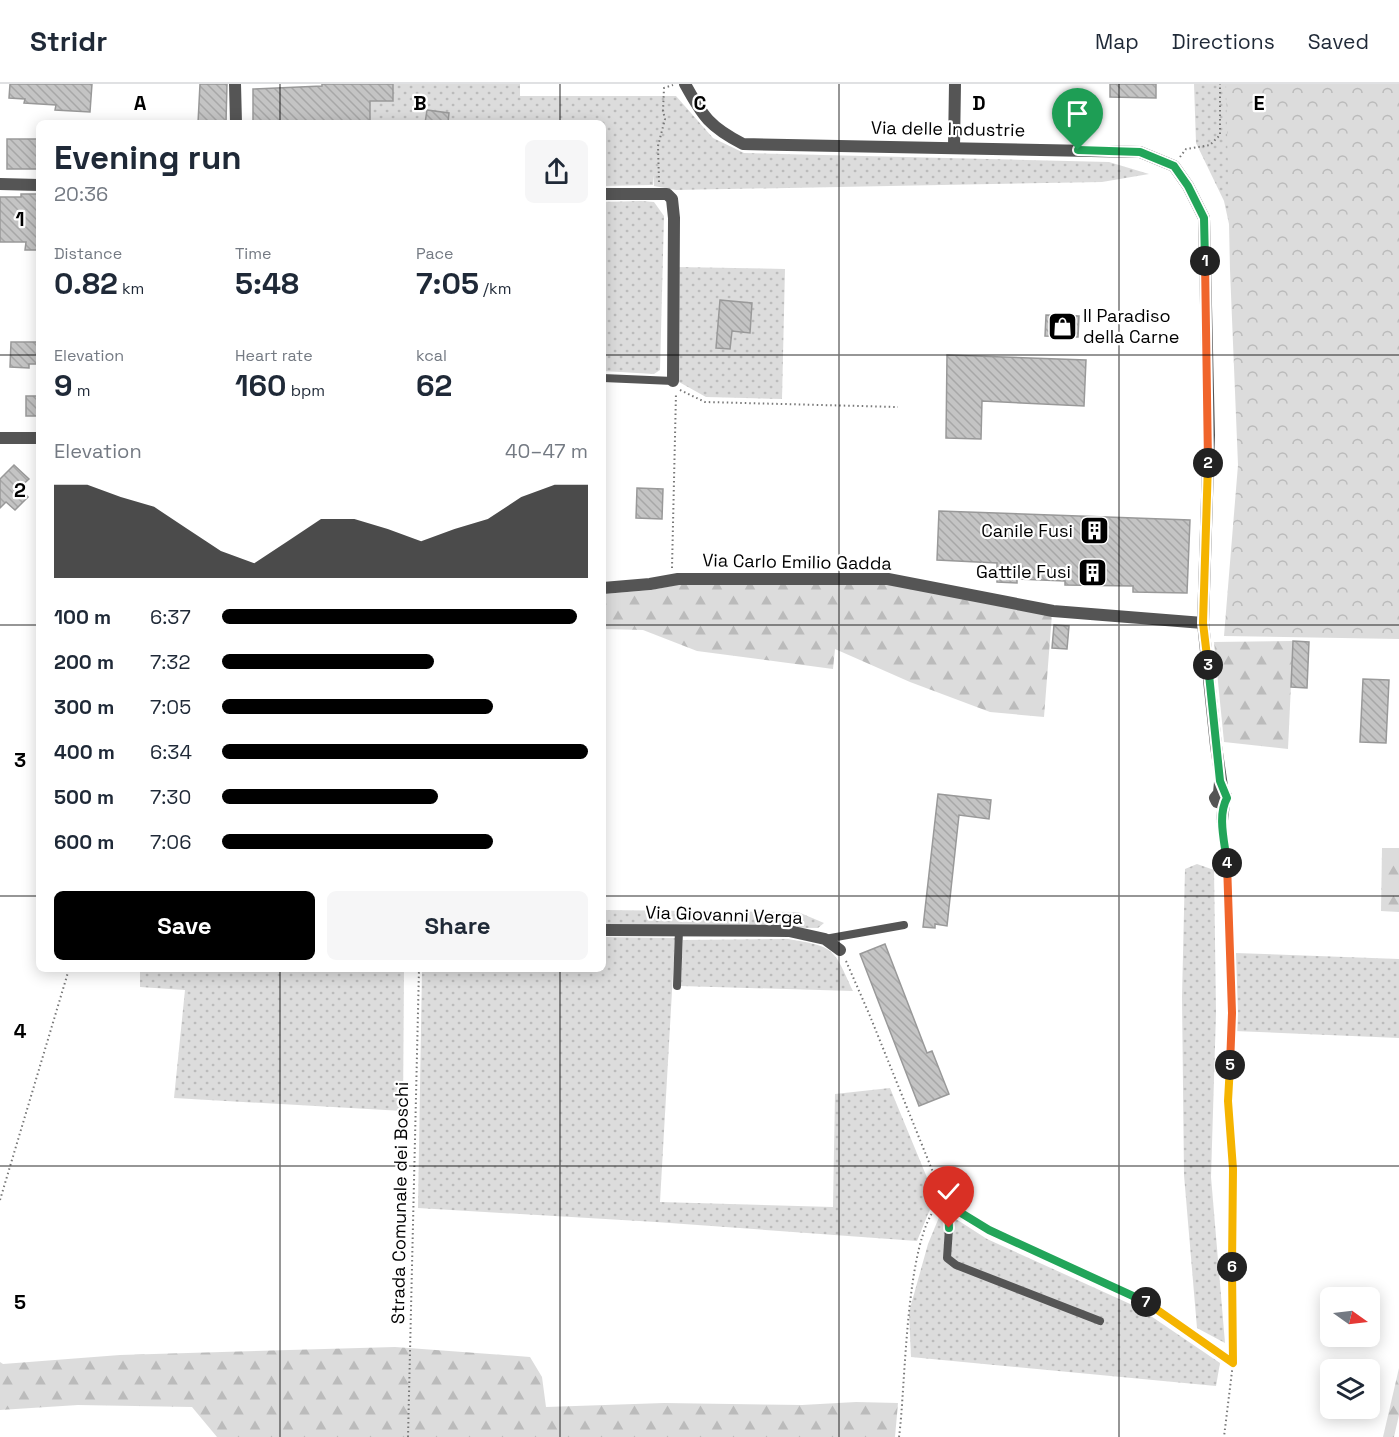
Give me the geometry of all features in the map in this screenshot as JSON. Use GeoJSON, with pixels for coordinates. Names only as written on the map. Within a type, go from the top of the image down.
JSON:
{"type":"FeatureCollection","features":[{"type":"Feature","properties":{"kind":"street"},"geometry":{"type":"LineString","coordinates":[[235,84],[236,120]]}},
{"type":"Feature","properties":{"kind":"street","name":"Via delle Industrie"},"geometry":{"type":"LineString","coordinates":[[685,84],[699,110],[719,132],[743,144],[1140,152],[1174,166]]}},
{"type":"Feature","properties":{"kind":"street"},"geometry":{"type":"LineString","coordinates":[[954,147],[955,84]]}},
{"type":"Feature","properties":{"kind":"street"},"geometry":{"type":"LineString","coordinates":[[1174,166],[1188,186],[1204,218],[1209,435],[1203,623],[1221,801]]}},
{"type":"Feature","properties":{"kind":"street"},"geometry":{"type":"LineString","coordinates":[[0,184],[36,185]]}},
{"type":"Feature","properties":{"kind":"street"},"geometry":{"type":"LineString","coordinates":[[606,195],[656,193],[667,194],[672,199],[675,385]]}},
{"type":"Feature","properties":{"kind":"street"},"geometry":{"type":"LineString","coordinates":[[0,438],[36,438]]}},
{"type":"Feature","properties":{"kind":"street","name":"Via Carlo Emilio Gadda"},"geometry":{"type":"LineString","coordinates":[[606,588],[672,580],[888,579],[1053,611],[1203,623]]}},
{"type":"Feature","properties":{"kind":"street","name":"Via Giovanni Verga"},"geometry":{"type":"LineString","coordinates":[[606,930],[789,932],[825,939],[840,950]]}},
{"type":"Feature","properties":{"kind":"lane"},"geometry":{"type":"LineString","coordinates":[[606,378],[675,385]]}},
{"type":"Feature","properties":{"kind":"lane"},"geometry":{"type":"LineString","coordinates":[[825,939],[904,924]]}},
{"type":"Feature","properties":{"kind":"lane"},"geometry":{"type":"LineString","coordinates":[[677,986],[679,930]]}},
{"type":"Feature","properties":{"kind":"lane"},"geometry":{"type":"LineString","coordinates":[[948,1205],[947,1258],[956,1265],[1100,1321]]}},
{"type":"Feature","properties":{"kind":"path"},"geometry":{"type":"LineString","coordinates":[[656,193],[660,178],[658,146],[665,119],[664,88],[675,84]]}},
{"type":"Feature","properties":{"kind":"path"},"geometry":{"type":"LineString","coordinates":[[1174,166],[1186,149],[1210,145],[1220,135],[1220,84]]}},
{"type":"Feature","properties":{"kind":"path"},"geometry":{"type":"LineString","coordinates":[[672,580],[675,385],[705,402],[898,407]]}},
{"type":"Feature","properties":{"kind":"path"},"geometry":{"type":"LineString","coordinates":[[1221,801],[1228,876],[1232,1013],[1228,1101],[1233,1169],[1233,1363],[1224,1437]]}},
{"type":"Feature","properties":{"kind":"path"},"geometry":{"type":"LineString","coordinates":[[840,950],[866,1005],[944,1199],[927,1220],[920,1240],[909,1313],[899,1437]]}},
{"type":"Feature","properties":{"kind":"path"},"geometry":{"type":"LineString","coordinates":[[0,1200],[68,972]]}},
{"type":"Feature","properties":{"kind":"path","name":"Strada Comunale dei Boschi"},"geometry":{"type":"LineString","coordinates":[[408,1437],[419,972]]}},
{"type":"Feature","properties":{"kind":"path"},"geometry":{"type":"LineString","coordinates":[[948,1205],[989,1230],[1142,1299],[1233,1363]]}},
{"type":"Feature","properties":{"kind":"green space"},"geometry":{"type":"Polygon","coordinates":[[[393,84],[520,84],[520,96],[676,96],[713,138],[744,153],[1109,162],[1149,174],[1102,182],[676,190],[654,186],[653,175],[653,185],[606,186],[606,120],[370,120],[370,101],[393,101],[393,84]]]}},
{"type":"Feature","properties":{"kind":"green space"},"geometry":{"type":"Polygon","coordinates":[[[1194,84],[1241,84],[1229,224],[1224,201],[1196,143],[1194,84]]]}},
{"type":"Feature","properties":{"kind":"green space"},"geometry":{"type":"Polygon","coordinates":[[[1226,84],[1399,84],[1399,639],[1224,636],[1238,465],[1230,270],[1226,84]]]}},
{"type":"Feature","properties":{"kind":"green space"},"geometry":{"type":"Polygon","coordinates":[[[606,202],[654,202],[664,216],[660,370],[654,374],[606,371],[606,202]]]}},
{"type":"Feature","properties":{"kind":"green space"},"geometry":{"type":"Polygon","coordinates":[[[675,267],[785,269],[782,399],[706,397],[670,377],[675,267]]]}},
{"type":"Feature","properties":{"kind":"green space"},"geometry":{"type":"Polygon","coordinates":[[[892,584],[1052,614],[1044,717],[990,712],[910,682],[835,649],[833,669],[697,651],[643,630],[606,629],[606,594],[652,590],[676,585],[892,584]]]}},
{"type":"Feature","properties":{"kind":"green space"},"geometry":{"type":"Polygon","coordinates":[[[1293,641],[1288,749],[1224,742],[1214,642],[1293,641]]]}},
{"type":"Feature","properties":{"kind":"green space"},"geometry":{"type":"Polygon","coordinates":[[[1382,848],[1399,848],[1399,912],[1381,911],[1382,848]]]}},
{"type":"Feature","properties":{"kind":"green space"},"geometry":{"type":"Polygon","coordinates":[[[1197,864],[1214,870],[1216,1013],[1211,1177],[1225,1343],[1197,1328],[1184,1175],[1182,997],[1185,869],[1197,864]]]}},
{"type":"Feature","properties":{"kind":"green space"},"geometry":{"type":"Polygon","coordinates":[[[606,910],[798,912],[824,923],[818,928],[606,925],[606,910]]]}},
{"type":"Feature","properties":{"kind":"green space"},"geometry":{"type":"Polygon","coordinates":[[[606,937],[675,938],[660,1202],[833,1207],[835,1094],[890,1088],[935,1197],[917,1241],[418,1208],[422,972],[606,972],[606,937]]]}},
{"type":"Feature","properties":{"kind":"green space"},"geometry":{"type":"Polygon","coordinates":[[[788,939],[815,944],[831,952],[841,965],[853,991],[681,986],[683,940],[788,939]]]}},
{"type":"Feature","properties":{"kind":"green space"},"geometry":{"type":"Polygon","coordinates":[[[1235,953],[1399,959],[1399,1038],[1234,1031],[1235,953]]]}},
{"type":"Feature","properties":{"kind":"green space"},"geometry":{"type":"Polygon","coordinates":[[[140,972],[404,972],[403,1111],[174,1098],[185,990],[140,987],[140,972]]]}},
{"type":"Feature","properties":{"kind":"green space"},"geometry":{"type":"Polygon","coordinates":[[[942,1210],[987,1239],[1139,1308],[1220,1363],[1216,1386],[911,1357],[909,1312],[928,1244],[942,1210]]]}},
{"type":"Feature","properties":{"kind":"green space"},"geometry":{"type":"Polygon","coordinates":[[[395,1347],[530,1357],[542,1377],[546,1407],[664,1403],[802,1405],[856,1402],[898,1403],[895,1437],[217,1437],[192,1407],[78,1405],[0,1410],[0,1362],[3,1364],[120,1355],[395,1347]]]}},
{"type":"Feature","properties":{"kind":"green space"},"geometry":{"type":"Polygon","coordinates":[[[1399,1368],[1399,1415],[1394,1437],[1383,1437],[1399,1368]]]}},
{"type":"Feature","properties":{"kind":"building"},"geometry":{"type":"Polygon","coordinates":[[[10,84],[92,84],[90,112],[55,110],[56,105],[24,103],[25,99],[9,98],[10,84]]]}},
{"type":"Feature","properties":{"kind":"building"},"geometry":{"type":"Polygon","coordinates":[[[200,84],[227,84],[226,120],[198,120],[200,84]]]}},
{"type":"Feature","properties":{"kind":"building"},"geometry":{"type":"Polygon","coordinates":[[[322,84],[393,84],[393,101],[370,101],[370,120],[253,120],[253,89],[322,86],[322,84]]]}},
{"type":"Feature","properties":{"kind":"building"},"geometry":{"type":"Polygon","coordinates":[[[1110,84],[1156,84],[1156,98],[1110,97],[1110,84]]]}},
{"type":"Feature","properties":{"kind":"building"},"geometry":{"type":"Polygon","coordinates":[[[427,110],[449,113],[448,120],[425,120],[427,110]]]}},
{"type":"Feature","properties":{"kind":"building"},"geometry":{"type":"Polygon","coordinates":[[[7,139],[36,139],[36,169],[7,169],[7,139]]]}},
{"type":"Feature","properties":{"kind":"building"},"geometry":{"type":"Polygon","coordinates":[[[21,194],[36,194],[36,250],[25,250],[26,242],[0,242],[0,197],[21,197],[21,194]]]}},
{"type":"Feature","properties":{"kind":"building"},"geometry":{"type":"Polygon","coordinates":[[[720,300],[752,303],[750,333],[732,331],[730,349],[716,348],[720,300]]]}},
{"type":"Feature","properties":{"kind":"building","name":"Il Paradiso della Carne"},"geometry":{"type":"Polygon","coordinates":[[[1046,315],[1079,316],[1078,337],[1045,336],[1046,315]]]}},
{"type":"Feature","properties":{"kind":"building"},"geometry":{"type":"Polygon","coordinates":[[[11,342],[36,342],[36,364],[29,364],[29,368],[10,367],[11,342]]]}},
{"type":"Feature","properties":{"kind":"building"},"geometry":{"type":"Polygon","coordinates":[[[947,355],[1086,360],[1084,406],[982,401],[981,439],[946,438],[947,355]]]}},
{"type":"Feature","properties":{"kind":"building"},"geometry":{"type":"Polygon","coordinates":[[[26,396],[36,396],[36,416],[26,416],[26,396]]]}},
{"type":"Feature","properties":{"kind":"building"},"geometry":{"type":"Polygon","coordinates":[[[14,465],[29,479],[19,488],[28,497],[15,510],[6,502],[0,508],[0,479],[14,465]]]}},
{"type":"Feature","properties":{"kind":"building"},"geometry":{"type":"Polygon","coordinates":[[[637,488],[663,489],[662,519],[636,518],[637,488]]]}},
{"type":"Feature","properties":{"kind":"building"},"geometry":{"type":"Polygon","coordinates":[[[939,511],[1190,520],[1187,593],[1133,592],[1133,586],[1065,585],[1065,581],[1017,579],[1017,583],[997,582],[997,563],[937,560],[939,511]]]}},
{"type":"Feature","properties":{"kind":"building"},"geometry":{"type":"Polygon","coordinates":[[[1054,625],[1069,626],[1067,649],[1052,648],[1054,625]]]}},
{"type":"Feature","properties":{"kind":"building"},"geometry":{"type":"Polygon","coordinates":[[[1293,641],[1309,642],[1307,688],[1291,687],[1293,641]]]}},
{"type":"Feature","properties":{"kind":"building"},"geometry":{"type":"Polygon","coordinates":[[[1363,679],[1389,680],[1386,743],[1360,742],[1363,679]]]}},
{"type":"Feature","properties":{"kind":"building"},"geometry":{"type":"Polygon","coordinates":[[[938,794],[991,800],[989,819],[959,815],[947,926],[935,924],[935,928],[923,927],[938,794]]]}},
{"type":"Feature","properties":{"kind":"building"},"geometry":{"type":"Polygon","coordinates":[[[885,944],[927,1053],[932,1051],[949,1094],[919,1106],[860,954],[885,944]]]}},
{"type":"Feature","properties":{"kind":"place","name":"Il Paradiso della Carne"},"geometry":{"type":"Point","coordinates":[1062,326]}},
{"type":"Feature","properties":{"kind":"place","name":"Canile Fusi"},"geometry":{"type":"Point","coordinates":[1094,531]}},
{"type":"Feature","properties":{"kind":"place","name":"Gattile Fusi"},"geometry":{"type":"Point","coordinates":[1092,572]}},
{"type":"Feature","properties":{"kind":"route"},"geometry":{"type":"LineString","coordinates":[[949,1228],[948,1205],[989,1230],[1142,1299],[1233,1363],[1233,1169],[1228,1101],[1232,1013],[1228,876],[1222,820],[1224,803],[1227,798],[1220,781],[1203,623],[1209,435],[1204,218],[1188,186],[1174,166],[1140,152],[1078,150]]}}]}
